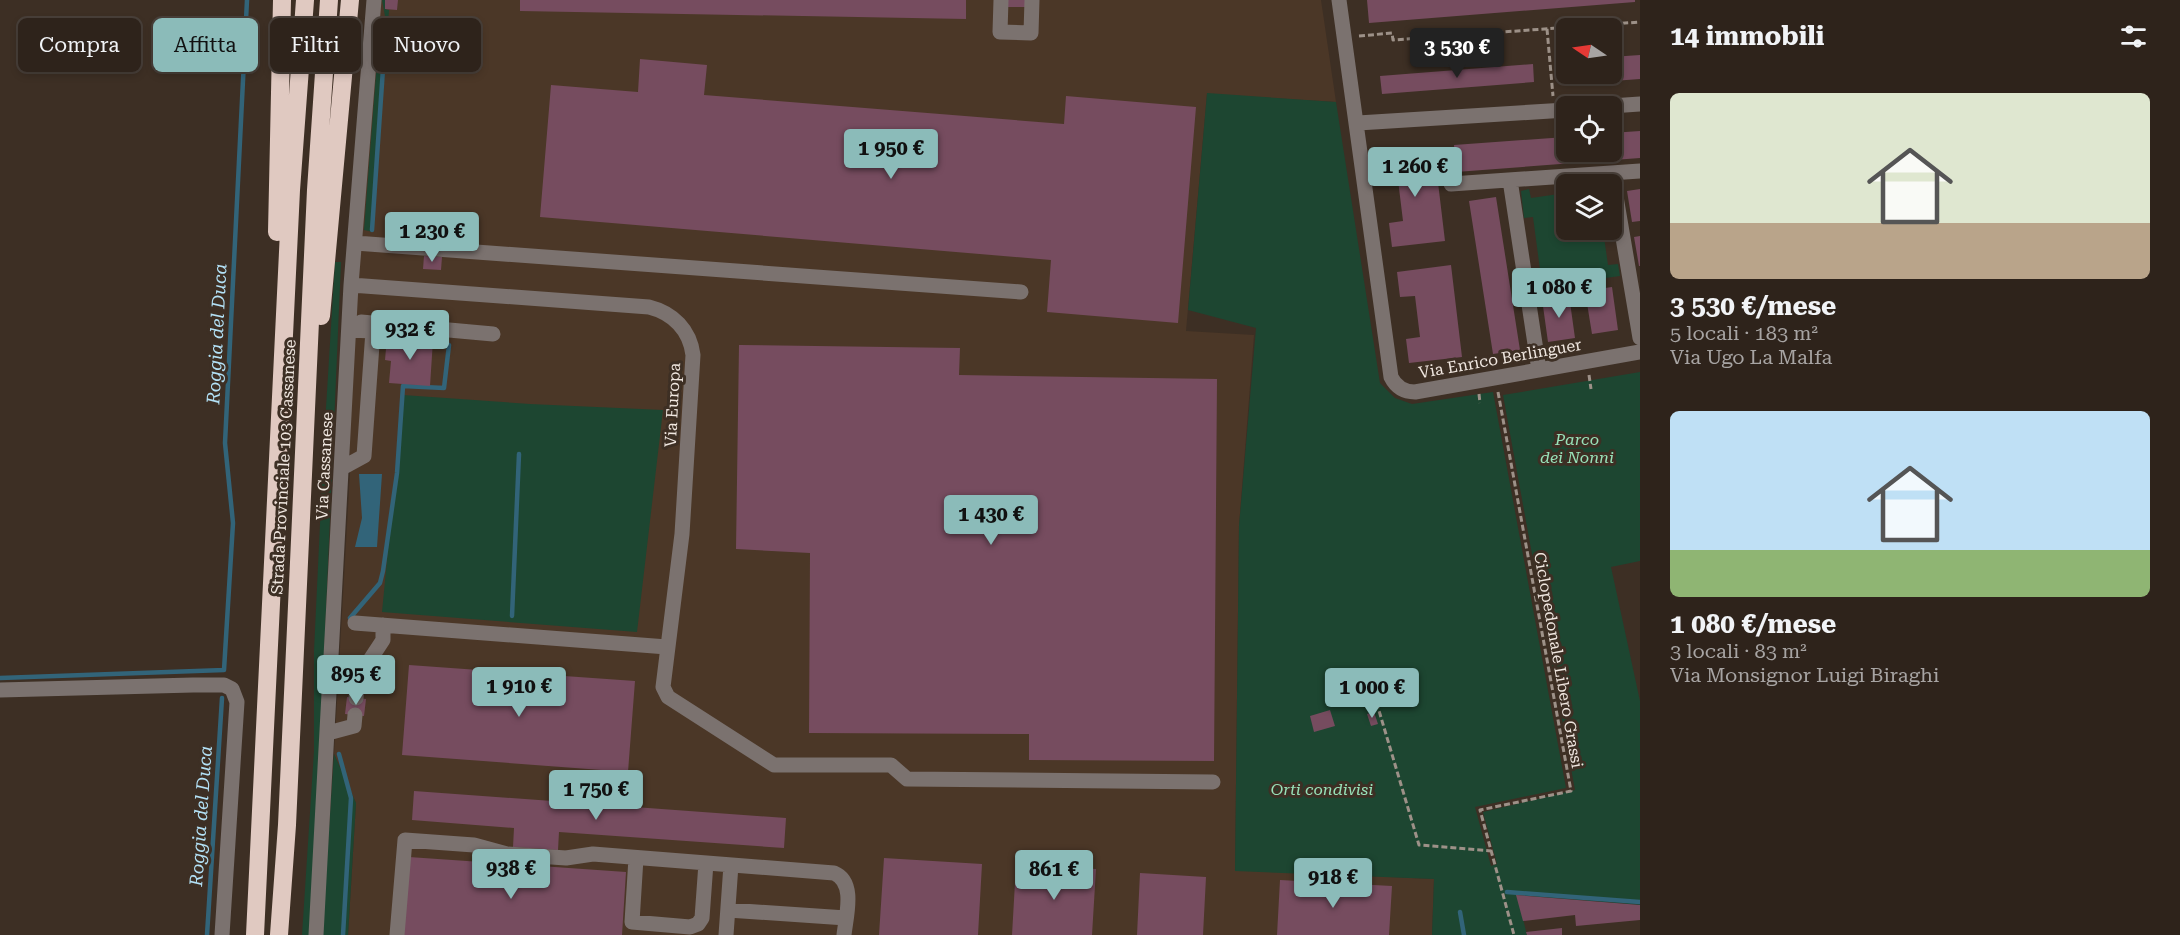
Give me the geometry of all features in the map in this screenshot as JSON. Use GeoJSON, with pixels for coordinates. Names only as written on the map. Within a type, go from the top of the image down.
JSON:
{"type":"FeatureCollection","features":[{"type":"Feature","properties":{"kind":"highway"},"geometry":{"type":"LineString","coordinates":[[268,657],[262,530],[277,217],[282,0]]}},
{"type":"Feature","properties":{"kind":"highway","name":"Strada Provinciale 103 Cassanese"},"geometry":{"type":"LineString","coordinates":[[255,935],[291,190],[305,0]]}},
{"type":"Feature","properties":{"kind":"highway","name":"Strada Provinciale 103 Cassanese"},"geometry":{"type":"LineString","coordinates":[[279,935],[287,825],[316,190],[329,0]]}},
{"type":"Feature","properties":{"kind":"highway"},"geometry":{"type":"LineString","coordinates":[[300,512],[329,235],[350,0]]}},
{"type":"Feature","properties":{"kind":"highway"},"geometry":{"type":"LineString","coordinates":[[287,825],[289,935]]}},
{"type":"Feature","properties":{"kind":"street","name":"Via Cassanese"},"geometry":{"type":"LineString","coordinates":[[316,935],[351,285],[375,0]]}},
{"type":"Feature","properties":{"kind":"street"},"geometry":{"type":"LineString","coordinates":[[1001,0],[1000,32],[1031,33],[1032,0]]}},
{"type":"Feature","properties":{"kind":"street","name":"Via Enrico Berlinguer"},"geometry":{"type":"LineString","coordinates":[[1340,0],[1392,379],[1402,389],[1412,392],[1640,352]]}},
{"type":"Feature","properties":{"kind":"street"},"geometry":{"type":"LineString","coordinates":[[1622,105],[1640,104]]}},
{"type":"Feature","properties":{"kind":"street"},"geometry":{"type":"LineString","coordinates":[[1358,123],[1556,110]]}},
{"type":"Feature","properties":{"kind":"street"},"geometry":{"type":"LineString","coordinates":[[1451,184],[1640,171]]}},
{"type":"Feature","properties":{"kind":"street"},"geometry":{"type":"LineString","coordinates":[[1612,173],[1640,338]]}},
{"type":"Feature","properties":{"kind":"street"},"geometry":{"type":"LineString","coordinates":[[1510,180],[1539,370]]}},
{"type":"Feature","properties":{"kind":"street"},"geometry":{"type":"LineString","coordinates":[[355,243],[1021,292]]}},
{"type":"Feature","properties":{"kind":"street","name":"Via Europa"},"geometry":{"type":"LineString","coordinates":[[351,285],[649,308],[665,313],[679,323],[688,336],[693,355],[682,534],[663,687],[668,697],[774,765],[891,765],[908,779],[1213,782]]}},
{"type":"Feature","properties":{"kind":"street"},"geometry":{"type":"LineString","coordinates":[[349,325],[493,334]]}},
{"type":"Feature","properties":{"kind":"street"},"geometry":{"type":"LineString","coordinates":[[342,468],[364,456],[373,331],[349,325]]}},
{"type":"Feature","properties":{"kind":"street"},"geometry":{"type":"LineString","coordinates":[[346,383],[369,384]]}},
{"type":"Feature","properties":{"kind":"street"},"geometry":{"type":"LineString","coordinates":[[355,623],[667,647]]}},
{"type":"Feature","properties":{"kind":"street"},"geometry":{"type":"LineString","coordinates":[[356,698],[358,678],[383,640],[383,625]]}},
{"type":"Feature","properties":{"kind":"street"},"geometry":{"type":"LineString","coordinates":[[332,660],[358,678]]}},
{"type":"Feature","properties":{"kind":"street"},"geometry":{"type":"LineString","coordinates":[[0,690],[193,685],[224,685],[232,689],[237,702],[222,935]]}},
{"type":"Feature","properties":{"kind":"street"},"geometry":{"type":"LineString","coordinates":[[328,733],[354,726],[355,715]]}},
{"type":"Feature","properties":{"kind":"street"},"geometry":{"type":"LineString","coordinates":[[397,935],[405,840],[474,845],[507,854],[566,858],[593,854],[837,875],[847,885],[844,935]]}},
{"type":"Feature","properties":{"kind":"street"},"geometry":{"type":"LineString","coordinates":[[636,858],[631,928],[690,927],[698,924],[702,916],[706,863]]}},
{"type":"Feature","properties":{"kind":"street"},"geometry":{"type":"LineString","coordinates":[[726,935],[731,865]]}},
{"type":"Feature","properties":{"kind":"street"},"geometry":{"type":"LineString","coordinates":[[728,910],[846,918]]}},
{"type":"Feature","properties":{"kind":"path"},"geometry":{"type":"LineString","coordinates":[[1345,38],[1392,33],[1393,40],[1640,22]]}},
{"type":"Feature","properties":{"kind":"path"},"geometry":{"type":"LineString","coordinates":[[1547,29],[1558,96]]}},
{"type":"Feature","properties":{"kind":"path"},"geometry":{"type":"LineString","coordinates":[[1589,375],[1591,389]]}},
{"type":"Feature","properties":{"kind":"path","name":"Ciclopedonale Libero Grassi"},"geometry":{"type":"LineString","coordinates":[[1508,390],[1498,392],[1571,791],[1480,810],[1514,935]]}},
{"type":"Feature","properties":{"kind":"path"},"geometry":{"type":"LineString","coordinates":[[1367,707],[1377,704],[1419,845],[1491,851]]}},
{"type":"Feature","properties":{"kind":"shaded area"},"geometry":{"type":"Polygon","coordinates":[[[367,0],[1321,0],[1336,102],[1207,94],[1186,331],[1254,335],[1239,526],[1235,870],[1434,879],[1432,935],[348,935],[356,803],[334,754],[350,473],[347,259],[367,0]]]}},
{"type":"Feature","properties":{"kind":"green space"},"geometry":{"type":"Polygon","coordinates":[[[382,0],[385,0],[385,9],[389,10],[388,18],[385,18],[382,0]]]}},
{"type":"Feature","properties":{"kind":"green space"},"geometry":{"type":"Polygon","coordinates":[[[377,72],[385,72],[373,232],[364,230],[377,72]]]}},
{"type":"Feature","properties":{"kind":"green space"},"geometry":{"type":"Polygon","coordinates":[[[1207,93],[1336,102],[1380,383],[1395,398],[1412,404],[1493,392],[1566,788],[1475,807],[1491,866],[1497,864],[1483,812],[1575,790],[1503,395],[1640,372],[1640,561],[1611,567],[1640,701],[1640,905],[1517,895],[1527,935],[1432,935],[1434,879],[1235,871],[1239,526],[1256,328],[1188,310],[1207,93]]]}},
{"type":"Feature","properties":{"kind":"green space"},"geometry":{"type":"Polygon","coordinates":[[[1529,189],[1531,198],[1556,194],[1556,240],[1604,240],[1608,265],[1618,264],[1620,276],[1534,288],[1533,279],[1541,277],[1533,217],[1524,218],[1521,191],[1529,189]]]}},
{"type":"Feature","properties":{"kind":"green space"},"geometry":{"type":"Polygon","coordinates":[[[335,262],[341,262],[312,935],[302,935],[314,751],[314,651],[335,262]]]}},
{"type":"Feature","properties":{"kind":"green space"},"geometry":{"type":"Polygon","coordinates":[[[403,395],[663,410],[637,632],[382,612],[403,395]]]}},
{"type":"Feature","properties":{"kind":"green space"},"geometry":{"type":"Polygon","coordinates":[[[334,754],[356,803],[348,935],[322,935],[334,754]]]}},
{"type":"Feature","properties":{"kind":"water"},"geometry":{"type":"Polygon","coordinates":[[[359,474],[382,474],[377,547],[355,547],[362,518],[359,474]]]}},
{"type":"Feature","properties":{"kind":"building"},"geometry":{"type":"Polygon","coordinates":[[[385,0],[398,0],[397,10],[385,9],[385,0]]]}},
{"type":"Feature","properties":{"kind":"building"},"geometry":{"type":"Polygon","coordinates":[[[520,0],[966,0],[966,19],[520,11],[520,0]]]}},
{"type":"Feature","properties":{"kind":"building"},"geometry":{"type":"Polygon","coordinates":[[[1006,0],[1025,0],[1025,7],[1006,7],[1006,0]]]}},
{"type":"Feature","properties":{"kind":"building"},"geometry":{"type":"Polygon","coordinates":[[[1367,0],[1635,0],[1635,2],[1369,23],[1367,0]]]}},
{"type":"Feature","properties":{"kind":"building"},"geometry":{"type":"Polygon","coordinates":[[[1640,55],[1640,79],[1622,80],[1622,56],[1640,55]]]}},
{"type":"Feature","properties":{"kind":"building"},"geometry":{"type":"Polygon","coordinates":[[[640,59],[707,65],[704,95],[1064,124],[1066,96],[1196,107],[1178,323],[1047,312],[1051,260],[540,217],[551,85],[638,92],[640,59]]]}},
{"type":"Feature","properties":{"kind":"building"},"geometry":{"type":"Polygon","coordinates":[[[1533,64],[1534,82],[1382,94],[1380,76],[1533,64]]]}},
{"type":"Feature","properties":{"kind":"building"},"geometry":{"type":"Polygon","coordinates":[[[1640,131],[1640,158],[1622,159],[1622,132],[1640,131]]]}},
{"type":"Feature","properties":{"kind":"building"},"geometry":{"type":"Polygon","coordinates":[[[1556,138],[1556,162],[1587,162],[1456,172],[1454,145],[1556,138]]]}},
{"type":"Feature","properties":{"kind":"building"},"geometry":{"type":"Polygon","coordinates":[[[1434,149],[1445,241],[1392,247],[1389,223],[1403,221],[1398,180],[1383,181],[1380,156],[1434,149]]]}},
{"type":"Feature","properties":{"kind":"building"},"geometry":{"type":"Polygon","coordinates":[[[1640,189],[1640,221],[1632,222],[1627,191],[1640,189]]]}},
{"type":"Feature","properties":{"kind":"building"},"geometry":{"type":"Polygon","coordinates":[[[1496,197],[1520,350],[1493,354],[1469,201],[1496,197]]]}},
{"type":"Feature","properties":{"kind":"building"},"geometry":{"type":"Polygon","coordinates":[[[1640,236],[1640,266],[1639,266],[1634,237],[1640,236]]]}},
{"type":"Feature","properties":{"kind":"building"},"geometry":{"type":"Polygon","coordinates":[[[424,256],[442,257],[441,270],[423,269],[424,256]]]}},
{"type":"Feature","properties":{"kind":"building"},"geometry":{"type":"Polygon","coordinates":[[[1451,265],[1462,357],[1409,363],[1406,339],[1420,337],[1415,296],[1400,297],[1397,272],[1451,265]]]}},
{"type":"Feature","properties":{"kind":"building"},"geometry":{"type":"Polygon","coordinates":[[[1612,287],[1618,330],[1592,334],[1585,291],[1612,287]]]}},
{"type":"Feature","properties":{"kind":"building"},"geometry":{"type":"Polygon","coordinates":[[[1569,295],[1575,338],[1548,342],[1542,299],[1569,295]]]}},
{"type":"Feature","properties":{"kind":"building"},"geometry":{"type":"Polygon","coordinates":[[[387,337],[433,340],[430,386],[389,383],[391,361],[385,360],[387,337]]]}},
{"type":"Feature","properties":{"kind":"building"},"geometry":{"type":"Polygon","coordinates":[[[739,345],[960,348],[959,375],[1217,379],[1214,761],[1029,760],[1029,734],[809,733],[810,553],[736,549],[739,345]]]}},
{"type":"Feature","properties":{"kind":"building"},"geometry":{"type":"Polygon","coordinates":[[[409,665],[635,681],[628,772],[402,755],[409,665]]]}},
{"type":"Feature","properties":{"kind":"building"},"geometry":{"type":"Polygon","coordinates":[[[347,697],[366,699],[364,716],[345,714],[347,697]]]}},
{"type":"Feature","properties":{"kind":"building"},"geometry":{"type":"Polygon","coordinates":[[[1330,710],[1335,726],[1314,732],[1310,716],[1330,710]]]}},
{"type":"Feature","properties":{"kind":"building"},"geometry":{"type":"Polygon","coordinates":[[[1374,712],[1378,724],[1371,726],[1367,714],[1374,712]]]}},
{"type":"Feature","properties":{"kind":"building"},"geometry":{"type":"Polygon","coordinates":[[[414,791],[786,818],[784,848],[559,832],[558,850],[513,847],[514,828],[412,820],[414,791]]]}},
{"type":"Feature","properties":{"kind":"building"},"geometry":{"type":"Polygon","coordinates":[[[409,857],[626,872],[622,935],[403,935],[409,857]]]}},
{"type":"Feature","properties":{"kind":"building"},"geometry":{"type":"Polygon","coordinates":[[[884,858],[982,864],[978,935],[879,935],[884,858]]]}},
{"type":"Feature","properties":{"kind":"building"},"geometry":{"type":"Polygon","coordinates":[[[1016,865],[1096,869],[1092,935],[1012,935],[1016,865]]]}},
{"type":"Feature","properties":{"kind":"building"},"geometry":{"type":"Polygon","coordinates":[[[1140,873],[1206,877],[1203,935],[1137,935],[1140,873]]]}},
{"type":"Feature","properties":{"kind":"building"},"geometry":{"type":"Polygon","coordinates":[[[1280,880],[1392,886],[1389,935],[1277,935],[1280,880]]]}},
{"type":"Feature","properties":{"kind":"building"},"geometry":{"type":"Polygon","coordinates":[[[1516,895],[1640,905],[1640,920],[1576,926],[1575,915],[1523,921],[1516,895]]]}},
{"type":"Feature","properties":{"kind":"building"},"geometry":{"type":"Polygon","coordinates":[[[1562,928],[1562,935],[1527,935],[1526,932],[1562,928]]]}},
{"type":"Feature","properties":{"kind":"waterway","name":"Roggia del Duca"},"geometry":{"type":"LineString","coordinates":[[0,678],[224,670],[233,523],[225,443],[247,0]]}},
{"type":"Feature","properties":{"kind":"waterway"},"geometry":{"type":"LineString","coordinates":[[372,230],[383,72]]}},
{"type":"Feature","properties":{"kind":"waterway"},"geometry":{"type":"LineString","coordinates":[[350,618],[380,583],[383,571],[397,473],[403,386],[444,388],[449,345]]}},
{"type":"Feature","properties":{"kind":"waterway"},"geometry":{"type":"LineString","coordinates":[[512,616],[519,454]]}},
{"type":"Feature","properties":{"kind":"waterway","name":"Roggia del Duca"},"geometry":{"type":"LineString","coordinates":[[207,935],[222,698]]}},
{"type":"Feature","properties":{"kind":"waterway"},"geometry":{"type":"LineString","coordinates":[[339,754],[351,798],[343,935]]}},
{"type":"Feature","properties":{"kind":"waterway"},"geometry":{"type":"LineString","coordinates":[[1507,892],[1640,902]]}},
{"type":"Feature","properties":{"kind":"waterway"},"geometry":{"type":"LineString","coordinates":[[1460,912],[1464,935]]}},
{"type":"Feature","properties":{"kind":"park label","name":"Parco dei Nonni"},"geometry":{"type":"Point","coordinates":[1577,448]}},
{"type":"Feature","properties":{"kind":"park label","name":"Orti condivisi"},"geometry":{"type":"Point","coordinates":[1322,789]}}]}
